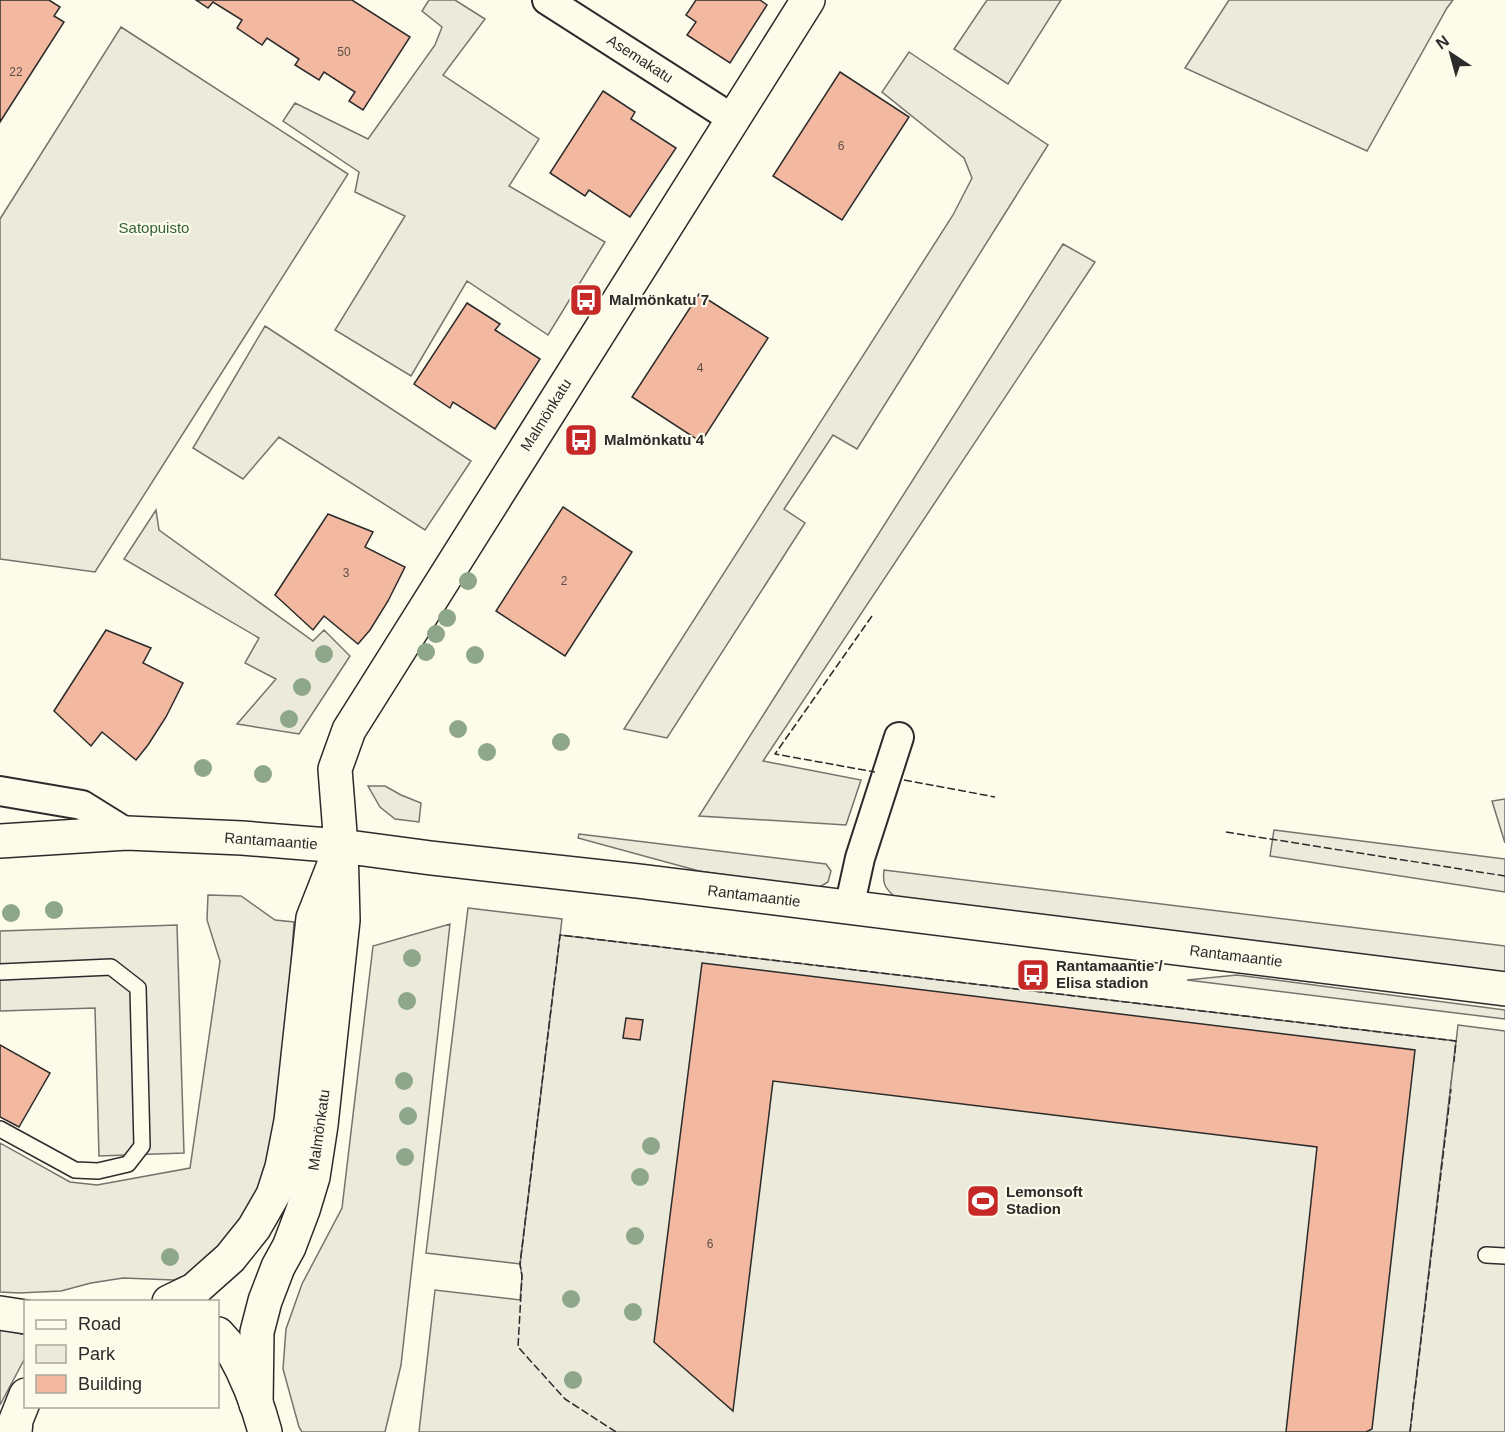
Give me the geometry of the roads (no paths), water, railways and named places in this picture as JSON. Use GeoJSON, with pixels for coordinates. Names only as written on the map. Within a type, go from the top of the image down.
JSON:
{"type":"FeatureCollection","features":[{"type":"Feature","properties":{"kind":"main road","name":"Malmönkatu"},"geometry":{"type":"LineString","coordinates":[[260,1418],[257,1332],[268,1292],[303,1210],[313,1177],[321,1125],[343,920],[341,846],[335,769],[348,730],[808,0]]}},
{"type":"Feature","properties":{"kind":"main road","name":"Rantamaantie"},"geometry":{"type":"LineString","coordinates":[[0,841],[127,833],[242,838],[341,846],[1505,989]]}},
{"type":"Feature","properties":{"kind":"main road","name":"Malmönkatu"},"geometry":{"type":"LineString","coordinates":[[173,1300],[194,1290],[230,1258],[254,1228],[273,1195],[282,1167],[291,1121],[313,918],[341,846]]}},
{"type":"Feature","properties":{"kind":"main road"},"geometry":{"type":"LineString","coordinates":[[0,1313],[24,1317]]}},
{"type":"Feature","properties":{"kind":"main road"},"geometry":{"type":"LineString","coordinates":[[219,1335],[232,1351],[260,1418]]}},
{"type":"Feature","properties":{"kind":"main road"},"geometry":{"type":"LineString","coordinates":[[15,1432],[16,1420],[24,1400]]}},
{"type":"Feature","properties":{"kind":"street","name":"Asemakatu"},"geometry":{"type":"LineString","coordinates":[[548,0],[733,119]]}},
{"type":"Feature","properties":{"kind":"street"},"geometry":{"type":"LineString","coordinates":[[849,908],[860,858],[899,737]]}},
{"type":"Feature","properties":{"kind":"street"},"geometry":{"type":"LineString","coordinates":[[0,791],[82,805],[127,833]]}},
{"type":"Feature","properties":{"kind":"lane"},"geometry":{"type":"LineString","coordinates":[[0,972],[111,967],[138,988],[142,1146],[128,1164],[98,1171],[75,1170],[0,1129]]}},
{"type":"Feature","properties":{"kind":"lane"},"geometry":{"type":"LineString","coordinates":[[1486,1255],[1505,1256]]}},
{"type":"Feature","properties":{"kind":"place","name":"Malmönkatu 7"},"geometry":{"type":"Point","coordinates":[586,300]}},
{"type":"Feature","properties":{"kind":"place","name":"Malmönkatu 4"},"geometry":{"type":"Point","coordinates":[581,440]}},
{"type":"Feature","properties":{"kind":"place","name":"Rantamaantie / Elisa stadion"},"geometry":{"type":"Point","coordinates":[1033,975]}},
{"type":"Feature","properties":{"kind":"place","name":"Lemonsoft Stadion"},"geometry":{"type":"Point","coordinates":[983,1201]}},
{"type":"Feature","properties":{"kind":"park label","name":"Satopuisto"},"geometry":{"type":"Point","coordinates":[154,228]}}]}
